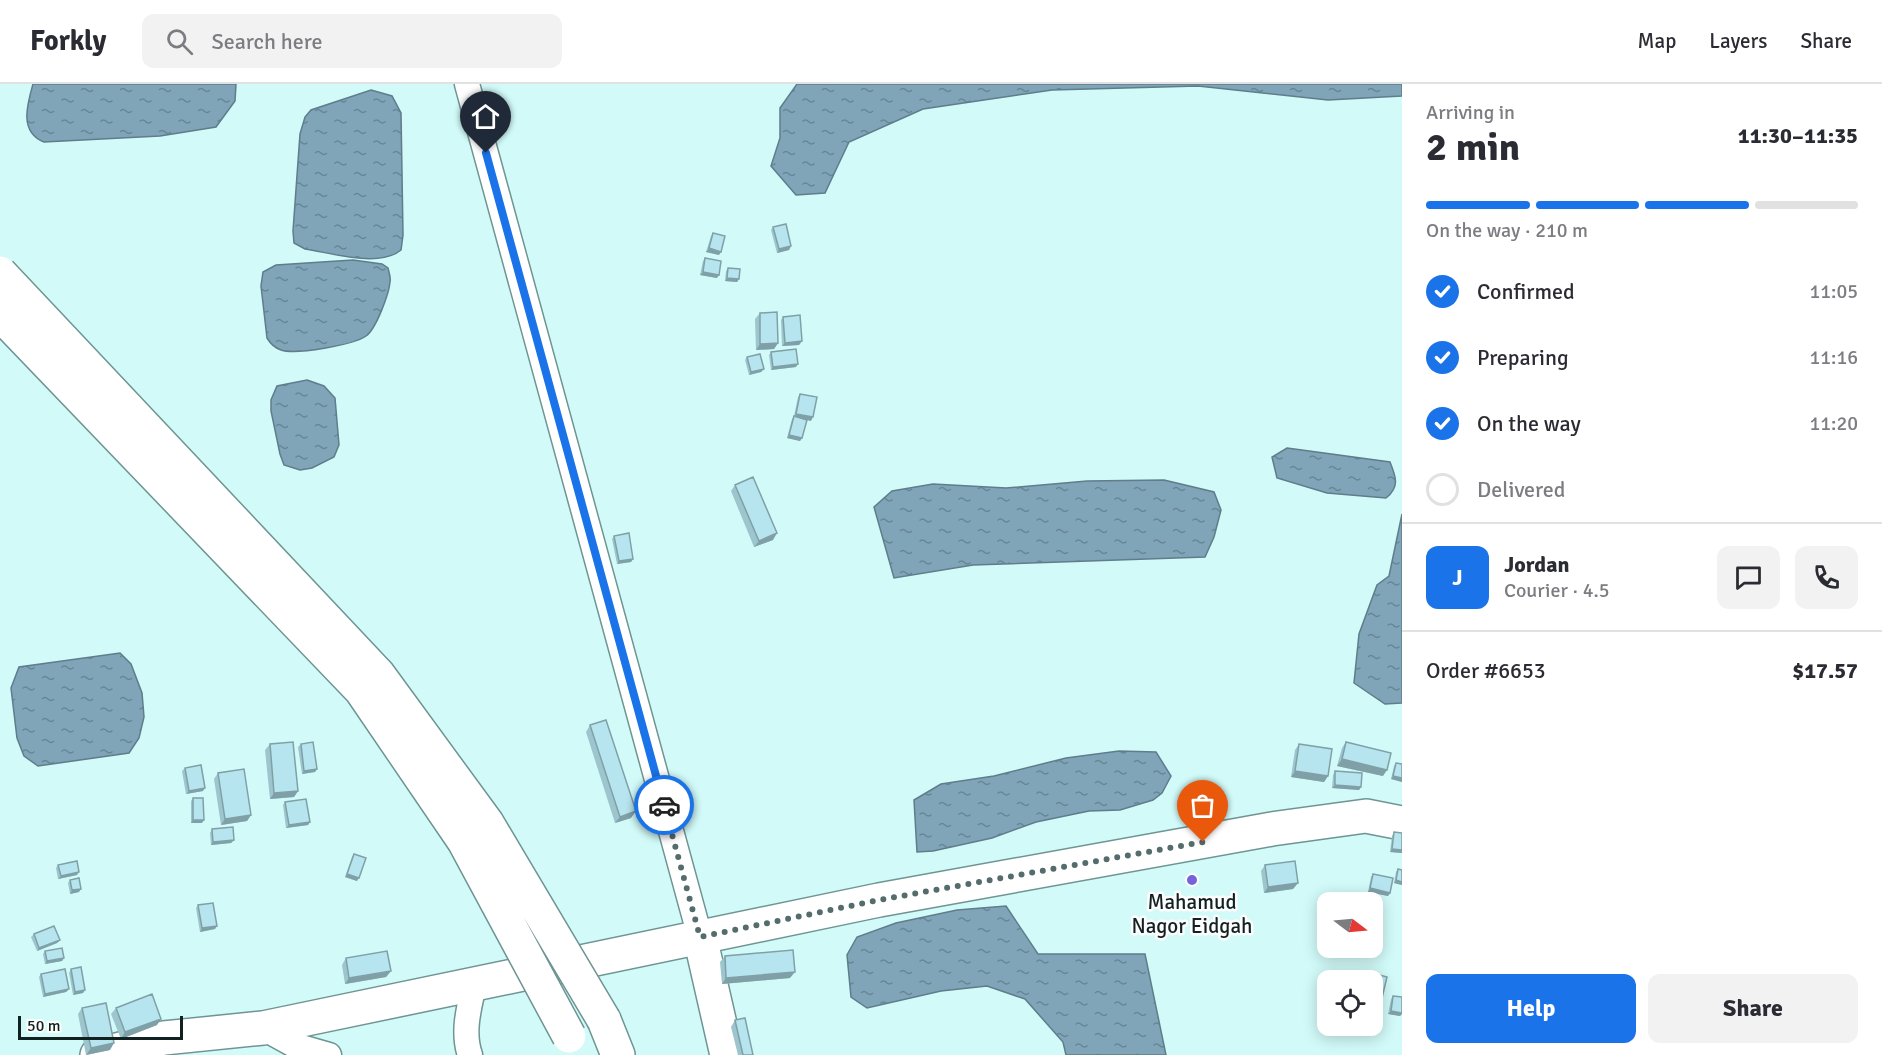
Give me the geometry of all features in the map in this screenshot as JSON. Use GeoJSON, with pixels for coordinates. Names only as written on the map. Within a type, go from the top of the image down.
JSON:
{"type":"FeatureCollection","features":[{"type":"Feature","properties":{"kind":"main road"},"geometry":{"type":"LineString","coordinates":[[0,273],[378,674],[487,823],[604,1020],[618,1055]]}},
{"type":"Feature","properties":{"kind":"main road"},"geometry":{"type":"LineString","coordinates":[[0,314],[361,690],[464,841],[574,1046]]}},
{"type":"Feature","properties":{"kind":"main road"},"geometry":{"type":"LineString","coordinates":[[97,1055],[164,1038],[263,1028],[879,900],[1272,829],[1366,816],[1402,823]]}},
{"type":"Feature","properties":{"kind":"main road"},"geometry":{"type":"LineString","coordinates":[[700,937],[727,1055]]}},
{"type":"Feature","properties":{"kind":"street"},"geometry":{"type":"LineString","coordinates":[[467,84],[700,937]]}},
{"type":"Feature","properties":{"kind":"street"},"geometry":{"type":"LineString","coordinates":[[470,1055],[466,1018],[474,985]]}},
{"type":"Feature","properties":{"kind":"street"},"geometry":{"type":"LineString","coordinates":[[263,1028],[294,1045],[329,1055]]}},
{"type":"Feature","properties":{"kind":"water"},"geometry":{"type":"Polygon","coordinates":[[[33,84],[236,84],[235,101],[216,127],[160,136],[44,142],[31,132],[28,125],[27,109],[33,84]]]}},
{"type":"Feature","properties":{"kind":"water"},"geometry":{"type":"Polygon","coordinates":[[[797,84],[1402,84],[1402,96],[1328,100],[1198,86],[1052,90],[923,109],[849,142],[825,193],[796,195],[771,166],[780,138],[780,108],[797,84]]]}},
{"type":"Feature","properties":{"kind":"water"},"geometry":{"type":"Polygon","coordinates":[[[371,90],[392,96],[401,113],[403,235],[401,250],[381,258],[368,259],[305,249],[294,243],[293,231],[300,134],[305,117],[311,110],[371,90]]]}},
{"type":"Feature","properties":{"kind":"water"},"geometry":{"type":"Polygon","coordinates":[[[353,260],[382,264],[388,268],[390,275],[385,303],[370,332],[349,343],[311,350],[288,351],[273,345],[267,338],[261,286],[263,272],[276,265],[353,260]]]}},
{"type":"Feature","properties":{"kind":"water"},"geometry":{"type":"Polygon","coordinates":[[[307,380],[324,386],[335,398],[339,445],[334,457],[312,468],[300,470],[284,465],[271,411],[271,400],[277,386],[307,380]]]}},
{"type":"Feature","properties":{"kind":"water"},"geometry":{"type":"Polygon","coordinates":[[[1287,448],[1390,462],[1395,477],[1395,486],[1386,498],[1327,493],[1277,478],[1272,457],[1287,448]]]}},
{"type":"Feature","properties":{"kind":"water"},"geometry":{"type":"Polygon","coordinates":[[[1164,480],[1214,492],[1221,510],[1214,537],[1205,557],[973,565],[894,578],[874,507],[892,491],[933,484],[1006,488],[1087,481],[1164,480]]]}},
{"type":"Feature","properties":{"kind":"water"},"geometry":{"type":"Polygon","coordinates":[[[1402,514],[1402,703],[1385,704],[1354,683],[1359,634],[1377,585],[1389,576],[1402,514]]]}},
{"type":"Feature","properties":{"kind":"water"},"geometry":{"type":"Polygon","coordinates":[[[120,653],[131,664],[142,693],[144,717],[139,738],[129,753],[38,766],[24,756],[17,738],[11,688],[19,667],[120,653]]]}},
{"type":"Feature","properties":{"kind":"water"},"geometry":{"type":"Polygon","coordinates":[[[1119,751],[1156,752],[1171,776],[1162,793],[1153,800],[1120,810],[1089,811],[1036,822],[992,838],[933,851],[917,852],[914,800],[941,784],[994,776],[1066,758],[1119,751]]]}},
{"type":"Feature","properties":{"kind":"water"},"geometry":{"type":"Polygon","coordinates":[[[1006,906],[1038,954],[1145,954],[1166,1055],[1066,1055],[1063,1042],[1025,999],[987,986],[941,991],[867,1008],[851,997],[847,955],[857,937],[896,923],[957,910],[1006,906]]]}},
{"type":"Feature","properties":{"kind":"building"},"geometry":{"type":"Polygon","coordinates":[[[786,224],[791,246],[779,249],[773,227],[786,224]]]}},
{"type":"Feature","properties":{"kind":"building"},"geometry":{"type":"Polygon","coordinates":[[[713,233],[725,236],[721,252],[709,248],[713,233]]]}},
{"type":"Feature","properties":{"kind":"building"},"geometry":{"type":"Polygon","coordinates":[[[705,258],[721,261],[719,275],[703,272],[705,258]]]}},
{"type":"Feature","properties":{"kind":"building"},"geometry":{"type":"Polygon","coordinates":[[[728,268],[740,269],[739,279],[727,278],[728,268]]]}},
{"type":"Feature","properties":{"kind":"building"},"geometry":{"type":"Polygon","coordinates":[[[777,312],[778,343],[760,344],[760,313],[777,312]]]}},
{"type":"Feature","properties":{"kind":"building"},"geometry":{"type":"Polygon","coordinates":[[[800,315],[802,341],[785,343],[783,317],[800,315]]]}},
{"type":"Feature","properties":{"kind":"building"},"geometry":{"type":"Polygon","coordinates":[[[796,349],[798,364],[773,367],[771,352],[796,349]]]}},
{"type":"Feature","properties":{"kind":"building"},"geometry":{"type":"Polygon","coordinates":[[[760,354],[764,369],[751,372],[747,357],[760,354]]]}},
{"type":"Feature","properties":{"kind":"building"},"geometry":{"type":"Polygon","coordinates":[[[800,394],[817,397],[813,417],[796,414],[800,394]]]}},
{"type":"Feature","properties":{"kind":"building"},"geometry":{"type":"Polygon","coordinates":[[[794,416],[807,420],[802,438],[789,435],[794,416]]]}},
{"type":"Feature","properties":{"kind":"building"},"geometry":{"type":"Polygon","coordinates":[[[753,477],[777,533],[759,541],[735,485],[753,477]]]}},
{"type":"Feature","properties":{"kind":"building"},"geometry":{"type":"Polygon","coordinates":[[[629,533],[633,559],[619,561],[614,536],[629,533]]]}},
{"type":"Feature","properties":{"kind":"building"},"geometry":{"type":"Polygon","coordinates":[[[606,720],[636,811],[620,817],[590,725],[606,720]]]}},
{"type":"Feature","properties":{"kind":"building"},"geometry":{"type":"Polygon","coordinates":[[[293,742],[298,791],[274,793],[270,744],[293,742]]]}},
{"type":"Feature","properties":{"kind":"building"},"geometry":{"type":"Polygon","coordinates":[[[313,742],[317,769],[304,771],[301,744],[313,742]]]}},
{"type":"Feature","properties":{"kind":"building"},"geometry":{"type":"Polygon","coordinates":[[[1346,742],[1391,753],[1387,770],[1342,759],[1346,742]]]}},
{"type":"Feature","properties":{"kind":"building"},"geometry":{"type":"Polygon","coordinates":[[[1299,744],[1332,749],[1328,776],[1295,771],[1299,744]]]}},
{"type":"Feature","properties":{"kind":"building"},"geometry":{"type":"Polygon","coordinates":[[[1396,763],[1402,764],[1402,778],[1393,776],[1396,763]]]}},
{"type":"Feature","properties":{"kind":"building"},"geometry":{"type":"Polygon","coordinates":[[[201,765],[205,788],[189,791],[185,768],[201,765]]]}},
{"type":"Feature","properties":{"kind":"building"},"geometry":{"type":"Polygon","coordinates":[[[244,769],[251,815],[225,819],[218,773],[244,769]]]}},
{"type":"Feature","properties":{"kind":"building"},"geometry":{"type":"Polygon","coordinates":[[[1335,771],[1362,773],[1361,787],[1335,785],[1335,771]]]}},
{"type":"Feature","properties":{"kind":"building"},"geometry":{"type":"Polygon","coordinates":[[[193,798],[203,798],[204,820],[193,820],[193,798]]]}},
{"type":"Feature","properties":{"kind":"building"},"geometry":{"type":"Polygon","coordinates":[[[306,799],[310,822],[289,825],[285,802],[306,799]]]}},
{"type":"Feature","properties":{"kind":"building"},"geometry":{"type":"Polygon","coordinates":[[[233,827],[234,840],[213,842],[212,829],[233,827]]]}},
{"type":"Feature","properties":{"kind":"building"},"geometry":{"type":"Polygon","coordinates":[[[1394,832],[1402,833],[1402,850],[1392,849],[1394,832]]]}},
{"type":"Feature","properties":{"kind":"building"},"geometry":{"type":"Polygon","coordinates":[[[354,854],[366,858],[359,878],[347,874],[354,854]]]}},
{"type":"Feature","properties":{"kind":"building"},"geometry":{"type":"Polygon","coordinates":[[[77,861],[79,872],[61,876],[58,865],[77,861]]]}},
{"type":"Feature","properties":{"kind":"building"},"geometry":{"type":"Polygon","coordinates":[[[1295,861],[1298,883],[1268,887],[1265,865],[1295,861]]]}},
{"type":"Feature","properties":{"kind":"building"},"geometry":{"type":"Polygon","coordinates":[[[1398,869],[1402,870],[1402,882],[1396,880],[1398,869]]]}},
{"type":"Feature","properties":{"kind":"building"},"geometry":{"type":"Polygon","coordinates":[[[1373,874],[1393,878],[1390,893],[1370,888],[1373,874]]]}},
{"type":"Feature","properties":{"kind":"building"},"geometry":{"type":"Polygon","coordinates":[[[79,878],[81,889],[72,890],[70,880],[79,878]]]}},
{"type":"Feature","properties":{"kind":"building"},"geometry":{"type":"Polygon","coordinates":[[[213,903],[217,926],[202,928],[198,905],[213,903]]]}},
{"type":"Feature","properties":{"kind":"building"},"geometry":{"type":"Polygon","coordinates":[[[54,926],[60,940],[39,948],[34,934],[54,926]]]}},
{"type":"Feature","properties":{"kind":"building"},"geometry":{"type":"Polygon","coordinates":[[[62,948],[64,958],[47,961],[45,951],[62,948]]]}},
{"type":"Feature","properties":{"kind":"building"},"geometry":{"type":"Polygon","coordinates":[[[793,950],[795,972],[726,978],[725,956],[793,950]]]}},
{"type":"Feature","properties":{"kind":"building"},"geometry":{"type":"Polygon","coordinates":[[[387,951],[391,971],[349,978],[346,958],[387,951]]]}},
{"type":"Feature","properties":{"kind":"building"},"geometry":{"type":"Polygon","coordinates":[[[81,967],[85,990],[75,992],[71,969],[81,967]]]}},
{"type":"Feature","properties":{"kind":"building"},"geometry":{"type":"Polygon","coordinates":[[[65,969],[69,989],[45,994],[41,974],[65,969]]]}},
{"type":"Feature","properties":{"kind":"building"},"geometry":{"type":"Polygon","coordinates":[[[1383,976],[1387,977],[1383,994],[1383,976]]]}},
{"type":"Feature","properties":{"kind":"building"},"geometry":{"type":"Polygon","coordinates":[[[152,994],[161,1019],[125,1032],[116,1008],[152,994]]]}},
{"type":"Feature","properties":{"kind":"building"},"geometry":{"type":"Polygon","coordinates":[[[1393,996],[1402,997],[1402,1013],[1391,1011],[1393,996]]]}},
{"type":"Feature","properties":{"kind":"building"},"geometry":{"type":"Polygon","coordinates":[[[106,1003],[114,1043],[91,1048],[82,1008],[106,1003]]]}},
{"type":"Feature","properties":{"kind":"building"},"geometry":{"type":"Polygon","coordinates":[[[745,1018],[753,1055],[743,1055],[735,1020],[745,1018]]]}},
{"type":"Feature","properties":{"kind":"way so far"},"geometry":{"type":"LineString","coordinates":[[664,805],[700,937],[879,900],[1203,842]]}},
{"type":"Feature","properties":{"kind":"place","name":"Mahamud Nagor Eidgah"},"geometry":{"type":"Point","coordinates":[1192,880]}},
{"type":"Feature","properties":{"kind":"route"},"geometry":{"type":"LineString","coordinates":[[486,153],[664,805]]}}]}
